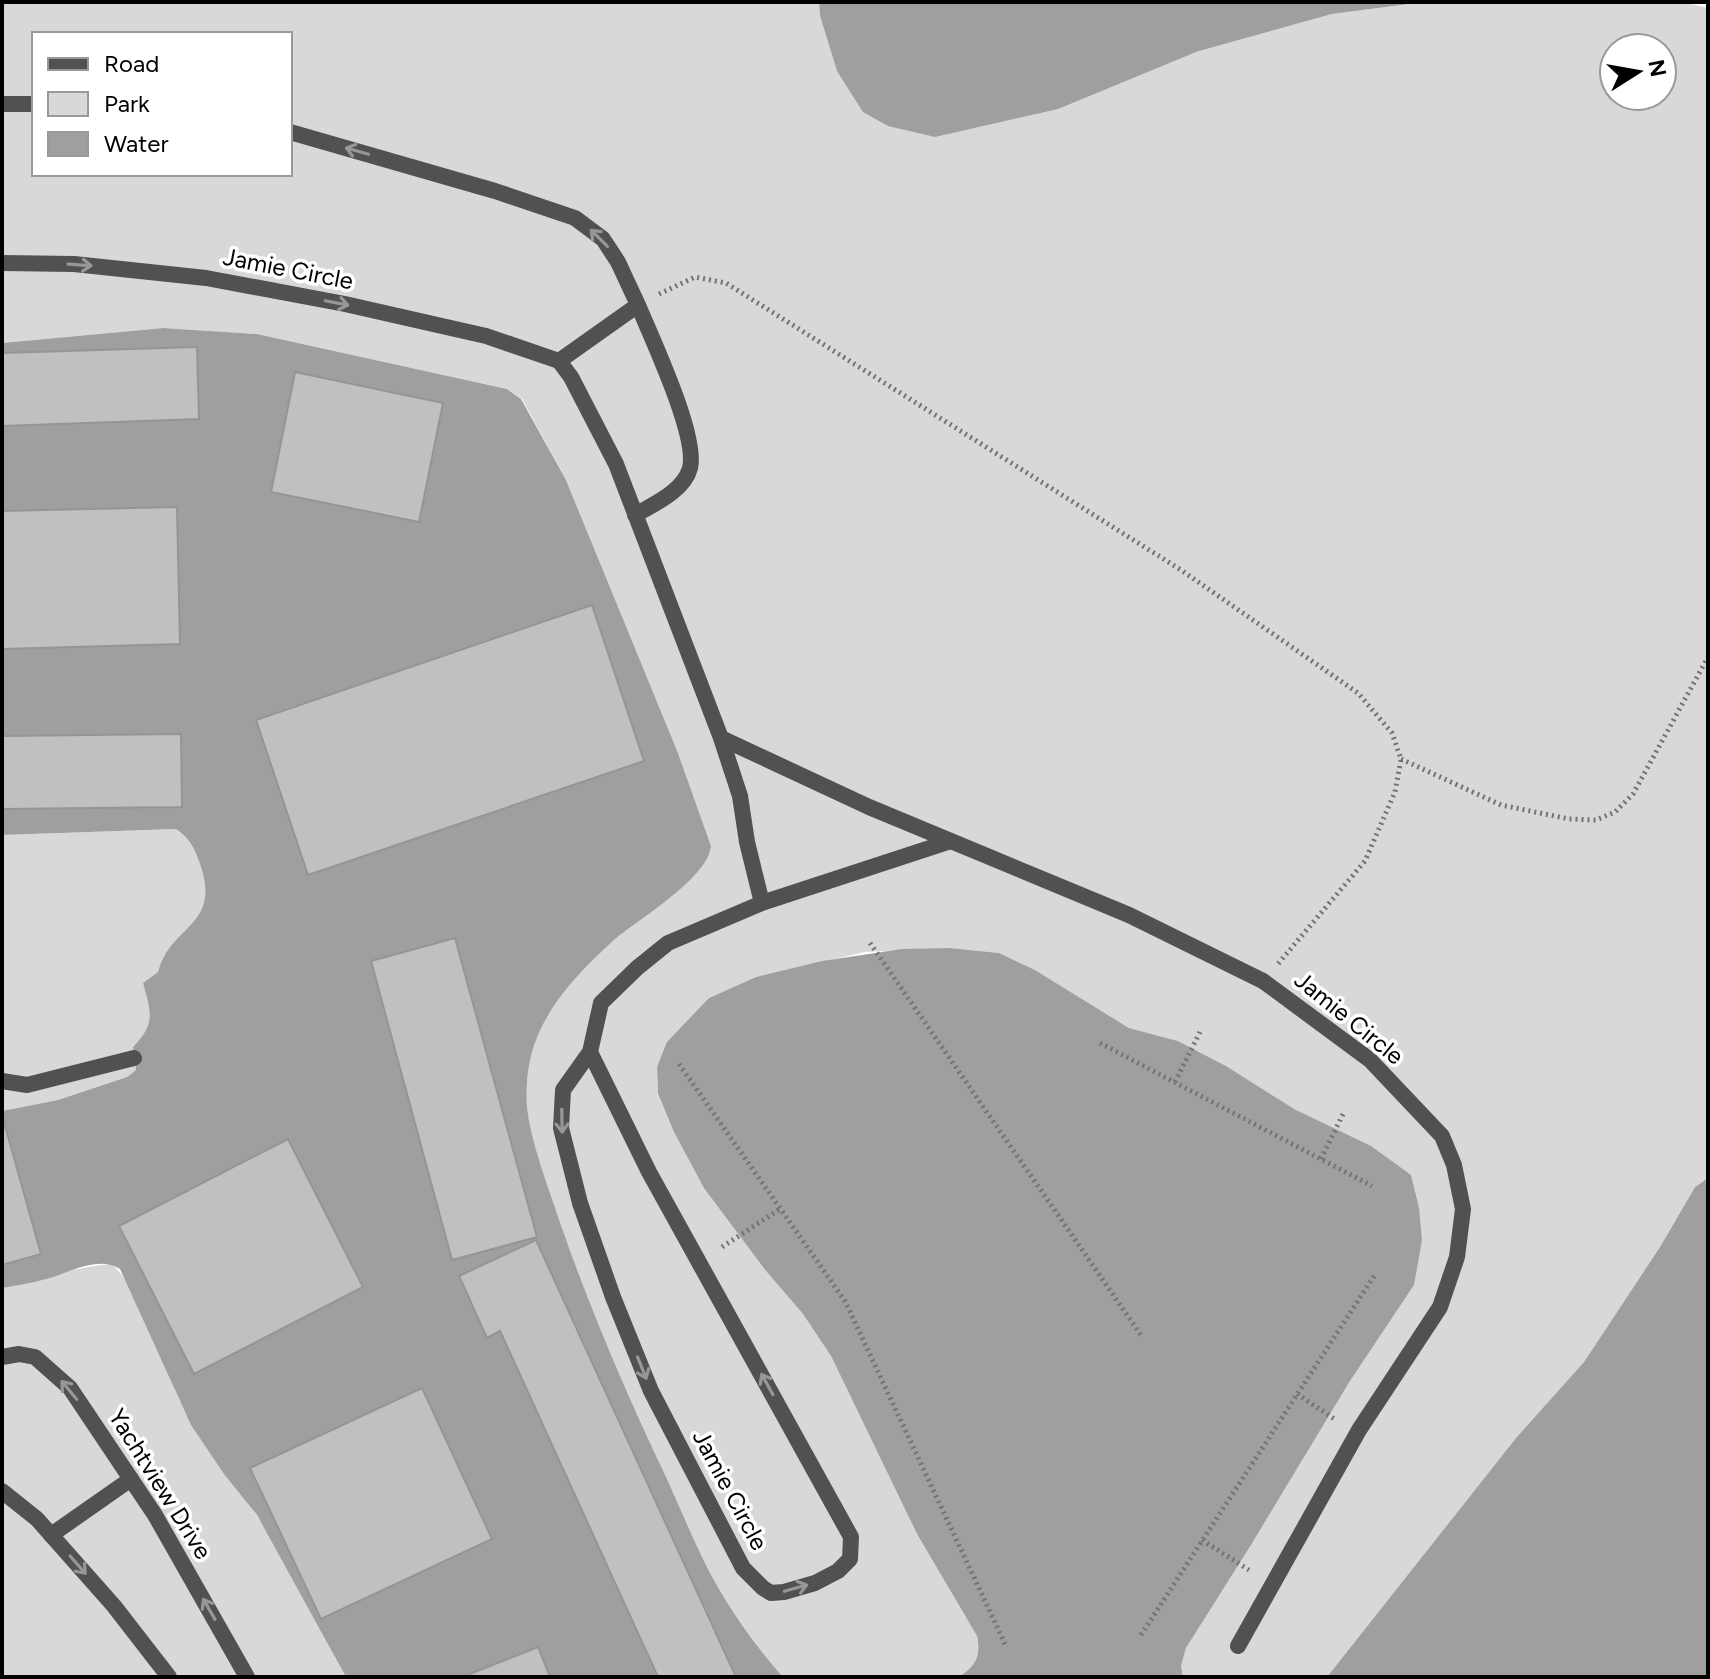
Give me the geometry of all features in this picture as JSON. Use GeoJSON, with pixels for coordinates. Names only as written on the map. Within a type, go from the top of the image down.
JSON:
{"type":"FeatureCollection","features":[{"type":"Feature","properties":{"kind":"street"},"geometry":{"type":"LineString","coordinates":[[2,104],[32,104]]}},
{"type":"Feature","properties":{"kind":"street"},"geometry":{"type":"LineString","coordinates":[[292,133],[495,191],[575,218],[603,239],[618,262],[638,305],[691,446],[690,470],[673,492],[635,515]]}},
{"type":"Feature","properties":{"kind":"street","name":"Jamie Circle"},"geometry":{"type":"LineString","coordinates":[[2,263],[74,264],[206,278],[345,304],[486,336],[559,361]]}},
{"type":"Feature","properties":{"kind":"street"},"geometry":{"type":"LineString","coordinates":[[638,305],[559,361],[571,377],[616,464],[721,738],[740,796],[747,842],[762,903]]}},
{"type":"Feature","properties":{"kind":"street","name":"Jamie Circle"},"geometry":{"type":"LineString","coordinates":[[721,738],[869,807],[1129,915],[1263,981],[1370,1060],[1442,1136],[1454,1165],[1463,1209],[1457,1257],[1440,1307],[1359,1430],[1238,1646]]}},
{"type":"Feature","properties":{"kind":"street","name":"Jamie Circle"},"geometry":{"type":"LineString","coordinates":[[590,1052],[649,1172],[851,1537],[850,1559],[838,1571],[815,1583],[771,1593],[743,1568],[651,1391],[580,1203],[561,1128],[563,1090],[590,1052],[601,1003],[668,943],[762,903],[951,841]]}},
{"type":"Feature","properties":{"kind":"street"},"geometry":{"type":"LineString","coordinates":[[2,1081],[27,1085],[134,1058]]}},
{"type":"Feature","properties":{"kind":"street","name":"Yachtview Drive"},"geometry":{"type":"LineString","coordinates":[[2,1357],[19,1354],[35,1357],[70,1388],[155,1515],[241,1675]]}},
{"type":"Feature","properties":{"kind":"street"},"geometry":{"type":"LineString","coordinates":[[51,1535],[131,1479]]}},
{"type":"Feature","properties":{"kind":"street"},"geometry":{"type":"LineString","coordinates":[[2,1491],[37,1519],[114,1606],[169,1677]]}},
{"type":"Feature","properties":{"kind":"path"},"geometry":{"type":"LineString","coordinates":[[638,305],[695,277],[726,283],[1168,561],[1358,693],[1392,733],[1401,759],[1395,792],[1365,861],[1263,981]]}},
{"type":"Feature","properties":{"kind":"path"},"geometry":{"type":"LineString","coordinates":[[1401,759],[1501,805],[1569,819],[1596,820],[1615,812],[1633,794],[1708,657]]}},
{"type":"Feature","properties":{"kind":"path"},"geometry":{"type":"LineString","coordinates":[[870,943],[1143,1338]]}},
{"type":"Feature","properties":{"kind":"path"},"geometry":{"type":"LineString","coordinates":[[1175,1082],[1200,1032]]}},
{"type":"Feature","properties":{"kind":"path"},"geometry":{"type":"LineString","coordinates":[[1100,1043],[1372,1186]]}},
{"type":"Feature","properties":{"kind":"path"},"geometry":{"type":"LineString","coordinates":[[679,1064],[845,1301],[1006,1646]]}},
{"type":"Feature","properties":{"kind":"path"},"geometry":{"type":"LineString","coordinates":[[1321,1159],[1344,1112]]}},
{"type":"Feature","properties":{"kind":"path"},"geometry":{"type":"LineString","coordinates":[[722,1247],[780,1209]]}},
{"type":"Feature","properties":{"kind":"path"},"geometry":{"type":"LineString","coordinates":[[1141,1635],[1376,1273]]}},
{"type":"Feature","properties":{"kind":"path"},"geometry":{"type":"LineString","coordinates":[[1297,1394],[1336,1420]]}},
{"type":"Feature","properties":{"kind":"path"},"geometry":{"type":"LineString","coordinates":[[1202,1540],[1249,1570]]}},
{"type":"Feature","properties":{"kind":"green space"},"geometry":{"type":"Polygon","coordinates":[[[2,2],[819,2],[820,16],[837,71],[1196,52],[1332,14],[1425,2],[1682,2],[1708,8],[1708,1178],[1695,1187],[1660,1247],[1584,1362],[1516,1438],[1327,1677],[1183,1677],[1181,1666],[1186,1648],[1350,1381],[1414,1285],[1411,1175],[1226,1066],[1178,1041],[1129,1028],[1035,970],[999,953],[950,948],[865,952],[756,977],[709,998],[657,1066],[658,1095],[673,1130],[766,1271],[803,1314],[831,1356],[917,1534],[977,1636],[978,1643],[976,1660],[958,1677],[783,1677],[757,1645],[712,1576],[625,1386],[562,1228],[532,1135],[527,1106],[530,1058],[555,1004],[578,975],[613,941],[685,885],[707,859],[711,846],[678,753],[566,480],[522,399],[507,389],[257,334],[163,328],[2,343],[2,2]]]}},
{"type":"Feature","properties":{"kind":"green space"},"geometry":{"type":"Polygon","coordinates":[[[176,829],[188,840],[198,858],[205,885],[204,901],[192,924],[164,956],[158,972],[143,983],[150,1017],[145,1031],[133,1047],[136,1070],[127,1077],[58,1100],[2,1111],[2,835],[176,829]]]}},
{"type":"Feature","properties":{"kind":"green space"},"geometry":{"type":"Polygon","coordinates":[[[111,1264],[120,1272],[139,1305],[187,1415],[269,1535],[346,1677],[2,1677],[2,1288],[111,1264]]]}},
{"type":"Feature","properties":{"kind":"water"},"geometry":{"type":"Polygon","coordinates":[[[819,2],[1425,2],[1332,14],[1196,52],[1058,109],[935,137],[888,126],[863,112],[837,71],[820,16],[819,2]]]}},
{"type":"Feature","properties":{"kind":"water"},"geometry":{"type":"Polygon","coordinates":[[[163,328],[257,334],[507,389],[521,399],[566,480],[678,753],[711,846],[698,872],[670,898],[613,941],[578,975],[555,1004],[530,1058],[527,1094],[529,1120],[562,1228],[586,1292],[692,1535],[733,1612],[783,1677],[346,1677],[257,1515],[191,1425],[120,1269],[93,1264],[2,1288],[2,1111],[58,1100],[127,1077],[136,1070],[133,1047],[145,1031],[150,1017],[143,983],[158,972],[164,956],[200,913],[205,885],[193,848],[176,829],[2,835],[2,343],[163,328]]]}},
{"type":"Feature","properties":{"kind":"water"},"geometry":{"type":"Polygon","coordinates":[[[950,948],[999,953],[1035,970],[1129,1028],[1178,1041],[1226,1066],[1296,1110],[1371,1146],[1411,1175],[1422,1240],[1414,1285],[1350,1381],[1186,1648],[1181,1666],[1183,1677],[958,1677],[976,1660],[977,1636],[917,1534],[831,1356],[803,1314],[766,1271],[704,1188],[658,1094],[657,1067],[667,1042],[709,998],[756,977],[822,961],[902,949],[950,948]]]}},
{"type":"Feature","properties":{"kind":"water"},"geometry":{"type":"Polygon","coordinates":[[[1708,1178],[1708,1677],[1327,1677],[1516,1438],[1584,1362],[1660,1247],[1695,1187],[1708,1178]]]}},
{"type":"Feature","properties":{"kind":"building"},"geometry":{"type":"Polygon","coordinates":[[[197,347],[199,419],[2,426],[2,353],[197,347]]]}},
{"type":"Feature","properties":{"kind":"building"},"geometry":{"type":"Polygon","coordinates":[[[295,372],[443,403],[419,522],[271,492],[295,372]]]}},
{"type":"Feature","properties":{"kind":"building"},"geometry":{"type":"Polygon","coordinates":[[[177,507],[180,644],[2,649],[2,511],[177,507]]]}},
{"type":"Feature","properties":{"kind":"building"},"geometry":{"type":"Polygon","coordinates":[[[592,605],[644,761],[308,875],[256,720],[592,605]]]}},
{"type":"Feature","properties":{"kind":"building"},"geometry":{"type":"Polygon","coordinates":[[[181,734],[182,807],[2,809],[2,736],[181,734]]]}},
{"type":"Feature","properties":{"kind":"building"},"geometry":{"type":"Polygon","coordinates":[[[455,938],[537,1237],[452,1260],[371,961],[455,938]]]}},
{"type":"Feature","properties":{"kind":"building"},"geometry":{"type":"Polygon","coordinates":[[[2,1115],[41,1254],[2,1265],[2,1115]]]}},
{"type":"Feature","properties":{"kind":"building"},"geometry":{"type":"Polygon","coordinates":[[[288,1139],[363,1287],[194,1374],[119,1226],[288,1139]]]}},
{"type":"Feature","properties":{"kind":"building"},"geometry":{"type":"Polygon","coordinates":[[[536,1240],[736,1677],[658,1677],[500,1331],[487,1338],[459,1276],[536,1240]]]}},
{"type":"Feature","properties":{"kind":"building"},"geometry":{"type":"Polygon","coordinates":[[[422,1388],[492,1539],[321,1619],[250,1468],[422,1388]]]}},
{"type":"Feature","properties":{"kind":"building"},"geometry":{"type":"Polygon","coordinates":[[[538,1647],[550,1677],[462,1677],[538,1647]]]}}]}
